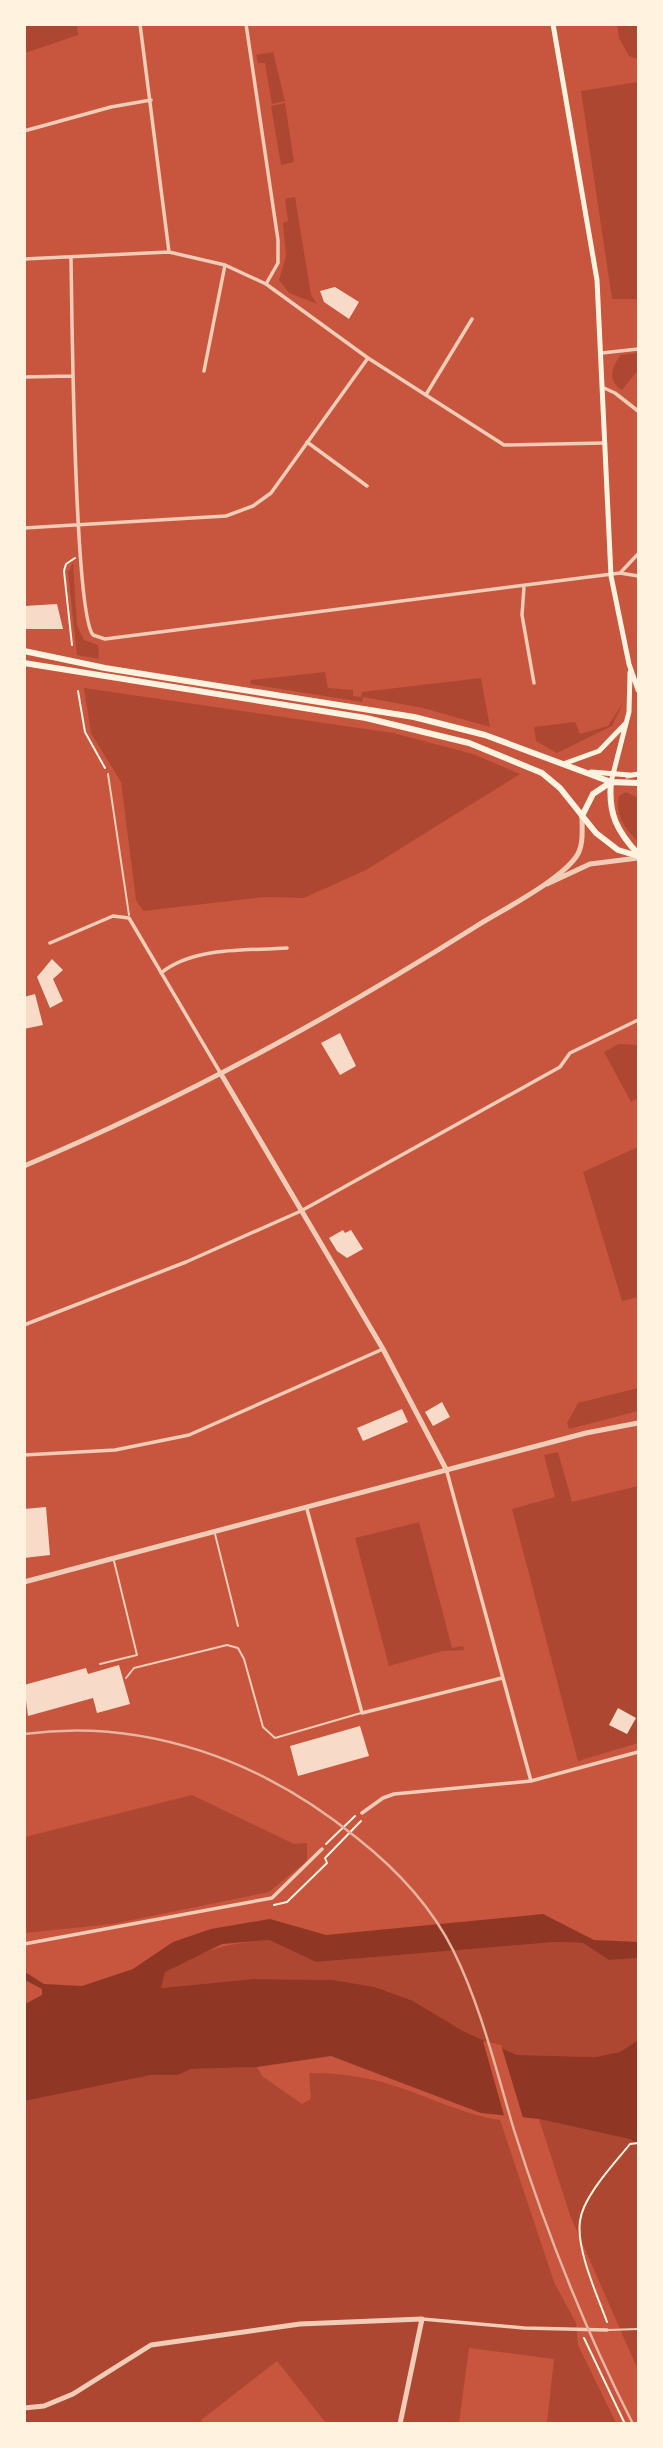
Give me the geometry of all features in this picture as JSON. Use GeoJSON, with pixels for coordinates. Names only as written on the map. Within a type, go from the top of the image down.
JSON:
{"type":"FeatureCollection","features":[{"type":"Feature","properties":{"kind":"main road"},"geometry":{"type":"LineString","coordinates":[[553,24],[597,280],[611,576],[629,664],[631,698],[612,778],[609,803],[614,823],[639,856]]}},
{"type":"Feature","properties":{"kind":"main road"},"geometry":{"type":"LineString","coordinates":[[24,651],[105,668],[414,717],[485,736],[587,772],[639,783]]}},
{"type":"Feature","properties":{"kind":"main road"},"geometry":{"type":"LineString","coordinates":[[24,663],[417,729],[469,743],[542,773],[560,788],[609,844],[639,856]]}},
{"type":"Feature","properties":{"kind":"main road"},"geometry":{"type":"LineString","coordinates":[[629,664],[639,690]]}},
{"type":"Feature","properties":{"kind":"main road"},"geometry":{"type":"LineString","coordinates":[[560,764],[579,761],[599,751],[627,720]]}},
{"type":"Feature","properties":{"kind":"main road"},"geometry":{"type":"LineString","coordinates":[[582,816],[593,794],[612,778],[639,774]]}},
{"type":"Feature","properties":{"kind":"street"},"geometry":{"type":"LineString","coordinates":[[140,24],[169,252]]}},
{"type":"Feature","properties":{"kind":"street"},"geometry":{"type":"LineString","coordinates":[[246,24],[278,240],[278,263],[266,284]]}},
{"type":"Feature","properties":{"kind":"street"},"geometry":{"type":"LineString","coordinates":[[24,131],[111,107],[151,100]]}},
{"type":"Feature","properties":{"kind":"street"},"geometry":{"type":"LineString","coordinates":[[24,259],[169,252],[225,265],[266,284],[368,358],[427,393],[504,445],[604,443]]}},
{"type":"Feature","properties":{"kind":"street"},"geometry":{"type":"LineString","coordinates":[[71,258],[72,376],[80,524],[86,624],[93,635],[105,639],[611,576],[620,573],[639,554]]}},
{"type":"Feature","properties":{"kind":"street"},"geometry":{"type":"LineString","coordinates":[[204,371],[225,265]]}},
{"type":"Feature","properties":{"kind":"street"},"geometry":{"type":"LineString","coordinates":[[427,393],[472,319]]}},
{"type":"Feature","properties":{"kind":"street"},"geometry":{"type":"LineString","coordinates":[[602,353],[639,349]]}},
{"type":"Feature","properties":{"kind":"street"},"geometry":{"type":"LineString","coordinates":[[24,528],[226,516],[253,506],[271,493],[368,358]]}},
{"type":"Feature","properties":{"kind":"street"},"geometry":{"type":"LineString","coordinates":[[24,377],[72,376]]}},
{"type":"Feature","properties":{"kind":"street"},"geometry":{"type":"LineString","coordinates":[[604,388],[639,411]]}},
{"type":"Feature","properties":{"kind":"street"},"geometry":{"type":"LineString","coordinates":[[307,443],[367,486]]}},
{"type":"Feature","properties":{"kind":"street"},"geometry":{"type":"LineString","coordinates":[[620,573],[639,576]]}},
{"type":"Feature","properties":{"kind":"street"},"geometry":{"type":"LineString","coordinates":[[524,587],[522,615],[534,683]]}},
{"type":"Feature","properties":{"kind":"street"},"geometry":{"type":"LineString","coordinates":[[532,892],[576,858],[581,845],[582,816]]}},
{"type":"Feature","properties":{"kind":"street"},"geometry":{"type":"LineString","coordinates":[[24,1166],[221,1074],[354,999],[532,892],[590,864],[639,856]]}},
{"type":"Feature","properties":{"kind":"street"},"geometry":{"type":"LineString","coordinates":[[51,943],[113,916],[129,918],[383,1349],[447,1471],[531,1781]]}},
{"type":"Feature","properties":{"kind":"street"},"geometry":{"type":"LineString","coordinates":[[161,973],[179,960],[208,954],[288,948]]}},
{"type":"Feature","properties":{"kind":"street"},"geometry":{"type":"LineString","coordinates":[[24,1325],[186,1262],[301,1211],[560,1067],[570,1052],[639,1020]]}},
{"type":"Feature","properties":{"kind":"street"},"geometry":{"type":"LineString","coordinates":[[24,1455],[116,1450],[189,1435],[383,1349]]}},
{"type":"Feature","properties":{"kind":"street"},"geometry":{"type":"LineString","coordinates":[[24,1582],[586,1433],[638,1424]]}},
{"type":"Feature","properties":{"kind":"street"},"geometry":{"type":"LineString","coordinates":[[307,1509],[362,1713],[502,1678]]}},
{"type":"Feature","properties":{"kind":"street"},"geometry":{"type":"LineString","coordinates":[[362,1813],[394,1794],[531,1781],[639,1752]]}},
{"type":"Feature","properties":{"kind":"street"},"geometry":{"type":"LineString","coordinates":[[24,1944],[272,1898],[322,1849]]}},
{"type":"Feature","properties":{"kind":"street"},"geometry":{"type":"LineString","coordinates":[[24,2408],[44,2406],[73,2394],[150,2345],[300,2324],[422,2319],[607,2330]]}},
{"type":"Feature","properties":{"kind":"street"},"geometry":{"type":"LineString","coordinates":[[400,2424],[422,2319]]}},
{"type":"Feature","properties":{"kind":"lane"},"geometry":{"type":"LineString","coordinates":[[108,774],[129,918]]}},
{"type":"Feature","properties":{"kind":"lane"},"geometry":{"type":"LineString","coordinates":[[215,1533],[237,1626]]}},
{"type":"Feature","properties":{"kind":"lane"},"geometry":{"type":"LineString","coordinates":[[100,1664],[137,1655],[114,1560]]}},
{"type":"Feature","properties":{"kind":"lane"},"geometry":{"type":"LineString","coordinates":[[126,1678],[134,1668],[227,1645],[238,1648],[263,1727],[275,1738],[362,1713]]}},
{"type":"Feature","properties":{"kind":"lane"},"geometry":{"type":"LineString","coordinates":[[607,2330],[639,2329]]}},
{"type":"Feature","properties":{"kind":"path"},"geometry":{"type":"LineString","coordinates":[[72,645],[64,571],[71,559],[82,556]]}},
{"type":"Feature","properties":{"kind":"path"},"geometry":{"type":"LineString","coordinates":[[78,691],[85,732],[108,774]]}},
{"type":"Feature","properties":{"kind":"path"},"geometry":{"type":"LineString","coordinates":[[322,1849],[355,1816],[362,1813]]}},
{"type":"Feature","properties":{"kind":"path"},"geometry":{"type":"LineString","coordinates":[[327,1863],[325,1857],[360,1821],[362,1813]]}},
{"type":"Feature","properties":{"kind":"path"},"geometry":{"type":"LineString","coordinates":[[607,2330],[580,2235],[580,2219],[609,2169],[630,2144],[639,2143]]}},
{"type":"Feature","properties":{"kind":"path"},"geometry":{"type":"LineString","coordinates":[[582,2330],[584,2341],[625,2424]]}},
{"type":"Feature","properties":{"kind":"shaded area"},"geometry":{"type":"Polygon","coordinates":[[[24,25],[77,25],[78,35],[25,53],[24,25]]]}},
{"type":"Feature","properties":{"kind":"shaded area"},"geometry":{"type":"Polygon","coordinates":[[[617,25],[638,25],[638,59],[629,56],[619,38],[617,25]]]}},
{"type":"Feature","properties":{"kind":"shaded area"},"geometry":{"type":"Polygon","coordinates":[[[273,52],[285,101],[272,104],[265,63],[258,63],[256,55],[273,52]]]}},
{"type":"Feature","properties":{"kind":"shaded area"},"geometry":{"type":"Polygon","coordinates":[[[638,82],[638,299],[612,299],[581,91],[638,82]]]}},
{"type":"Feature","properties":{"kind":"shaded area"},"geometry":{"type":"Polygon","coordinates":[[[285,103],[294,162],[281,165],[271,106],[285,103]]]}},
{"type":"Feature","properties":{"kind":"shaded area"},"geometry":{"type":"Polygon","coordinates":[[[295,197],[311,295],[317,304],[289,293],[279,280],[286,256],[283,223],[288,221],[285,199],[295,197]]]}},
{"type":"Feature","properties":{"kind":"shaded area"},"geometry":{"type":"Polygon","coordinates":[[[638,353],[638,370],[622,390],[612,378],[615,365],[621,355],[638,353]]]}},
{"type":"Feature","properties":{"kind":"shaded area"},"geometry":{"type":"Polygon","coordinates":[[[73,563],[77,625],[84,640],[98,645],[99,659],[77,655],[68,572],[73,563]]]}},
{"type":"Feature","properties":{"kind":"shaded area"},"geometry":{"type":"Polygon","coordinates":[[[325,672],[328,688],[353,690],[353,696],[361,697],[362,692],[481,678],[490,727],[423,708],[363,697],[362,702],[250,684],[251,680],[325,672]]]}},
{"type":"Feature","properties":{"kind":"shaded area"},"geometry":{"type":"Polygon","coordinates":[[[84,688],[393,733],[473,754],[520,774],[366,870],[304,898],[265,897],[143,911],[136,900],[121,782],[91,733],[84,688]]]}},
{"type":"Feature","properties":{"kind":"shaded area"},"geometry":{"type":"Polygon","coordinates":[[[623,703],[612,726],[557,753],[536,741],[534,727],[575,722],[580,734],[608,726],[623,703]]]}},
{"type":"Feature","properties":{"kind":"shaded area"},"geometry":{"type":"Polygon","coordinates":[[[626,792],[638,798],[638,841],[619,815],[619,796],[626,792]]]}},
{"type":"Feature","properties":{"kind":"shaded area"},"geometry":{"type":"Polygon","coordinates":[[[619,1044],[638,1045],[638,1098],[631,1102],[604,1052],[619,1044]]]}},
{"type":"Feature","properties":{"kind":"shaded area"},"geometry":{"type":"Polygon","coordinates":[[[638,1147],[638,1297],[622,1301],[583,1172],[638,1147]]]}},
{"type":"Feature","properties":{"kind":"shaded area"},"geometry":{"type":"Polygon","coordinates":[[[638,1388],[638,1411],[569,1429],[567,1423],[578,1403],[638,1388]]]}},
{"type":"Feature","properties":{"kind":"shaded area"},"geometry":{"type":"Polygon","coordinates":[[[558,1452],[572,1502],[638,1486],[638,1743],[578,1761],[512,1509],[555,1497],[544,1455],[558,1452]]]}},
{"type":"Feature","properties":{"kind":"shaded area"},"geometry":{"type":"Polygon","coordinates":[[[419,1522],[452,1648],[463,1646],[464,1650],[442,1651],[389,1666],[355,1538],[419,1522]]]}},
{"type":"Feature","properties":{"kind":"shaded area"},"geometry":{"type":"Polygon","coordinates":[[[192,1795],[294,1844],[307,1843],[307,1861],[269,1892],[112,1924],[25,1933],[25,1837],[192,1795]]]}},
{"type":"Feature","properties":{"kind":"shaded area"},"geometry":{"type":"Polygon","coordinates":[[[543,1914],[594,1940],[638,1942],[638,1958],[609,1960],[583,1943],[555,1942],[316,1962],[269,1940],[222,1944],[165,1972],[161,1988],[254,1979],[333,1980],[375,1987],[413,2001],[463,2031],[517,2055],[596,2057],[620,2052],[638,2040],[638,2145],[630,2139],[539,2119],[481,2113],[331,2056],[257,2067],[191,2069],[178,2075],[151,2075],[25,2101],[25,2004],[42,1995],[42,1989],[25,1980],[25,1972],[44,1984],[82,1986],[133,1969],[173,1942],[211,1929],[270,1919],[326,1935],[543,1914]]]}},
{"type":"Feature","properties":{"kind":"shaded area"},"geometry":{"type":"Polygon","coordinates":[[[269,1940],[316,1962],[555,1942],[583,1943],[609,1960],[638,1958],[638,2040],[620,2052],[596,2057],[517,2055],[463,2031],[413,2001],[375,1987],[333,1980],[254,1979],[161,1988],[165,1972],[192,1958],[239,1943],[269,1940]]]}},
{"type":"Feature","properties":{"kind":"shaded area"},"geometry":{"type":"Polygon","coordinates":[[[257,2067],[262,2076],[302,2104],[311,2099],[309,2073],[333,2074],[378,2081],[462,2111],[500,2120],[554,2282],[576,2323],[578,2345],[616,2423],[547,2423],[554,2359],[469,2348],[459,2423],[326,2423],[277,2361],[201,2420],[203,2423],[25,2424],[25,2101],[151,2075],[178,2075],[191,2069],[257,2067]]]}},
{"type":"Feature","properties":{"kind":"shaded area"},"geometry":{"type":"Polygon","coordinates":[[[539,2119],[638,2140],[638,2370],[570,2215],[539,2119]]]}},
{"type":"Feature","properties":{"kind":"pier"},"geometry":{"type":"Polygon","coordinates":[[[483,2041],[501,2045],[524,2121],[505,2119],[483,2041]]]}},
{"type":"Feature","properties":{"kind":"building"},"geometry":{"type":"Polygon","coordinates":[[[335,287],[359,302],[349,319],[324,302],[320,291],[335,287]]]}},
{"type":"Feature","properties":{"kind":"building"},"geometry":{"type":"Polygon","coordinates":[[[57,604],[63,629],[24,629],[24,606],[57,604]]]}},
{"type":"Feature","properties":{"kind":"building"},"geometry":{"type":"Polygon","coordinates":[[[52,959],[63,970],[53,979],[63,1001],[50,1008],[37,977],[52,959]]]}},
{"type":"Feature","properties":{"kind":"building"},"geometry":{"type":"Polygon","coordinates":[[[35,994],[43,1025],[24,1029],[24,997],[35,994]]]}},
{"type":"Feature","properties":{"kind":"building"},"geometry":{"type":"Polygon","coordinates":[[[340,1033],[356,1066],[340,1075],[321,1043],[340,1033]]]}},
{"type":"Feature","properties":{"kind":"building"},"geometry":{"type":"Polygon","coordinates":[[[343,1230],[345,1233],[351,1230],[363,1249],[347,1258],[337,1251],[329,1238],[343,1230]]]}},
{"type":"Feature","properties":{"kind":"building"},"geometry":{"type":"Polygon","coordinates":[[[442,1402],[450,1417],[433,1426],[425,1412],[442,1402]]]}},
{"type":"Feature","properties":{"kind":"building"},"geometry":{"type":"Polygon","coordinates":[[[402,1409],[408,1422],[363,1441],[357,1428],[402,1409]]]}},
{"type":"Feature","properties":{"kind":"building"},"geometry":{"type":"Polygon","coordinates":[[[46,1507],[50,1555],[24,1558],[24,1509],[46,1507]]]}},
{"type":"Feature","properties":{"kind":"building"},"geometry":{"type":"Polygon","coordinates":[[[119,1665],[130,1704],[97,1713],[93,1698],[28,1716],[24,1685],[86,1668],[88,1674],[119,1665]]]}},
{"type":"Feature","properties":{"kind":"building"},"geometry":{"type":"Polygon","coordinates":[[[618,1708],[636,1718],[627,1734],[609,1725],[618,1708]]]}},
{"type":"Feature","properties":{"kind":"building"},"geometry":{"type":"Polygon","coordinates":[[[360,1726],[369,1756],[298,1776],[290,1746],[360,1726]]]}},
{"type":"Feature","properties":{"kind":"railway"},"geometry":{"type":"LineString","coordinates":[[24,1734],[70,1730],[115,1732],[159,1739],[202,1751],[243,1767],[283,1787],[321,1811],[371,1850],[411,1889],[434,1918],[463,1971],[553,2243],[599,2353],[633,2424]]}}]}
